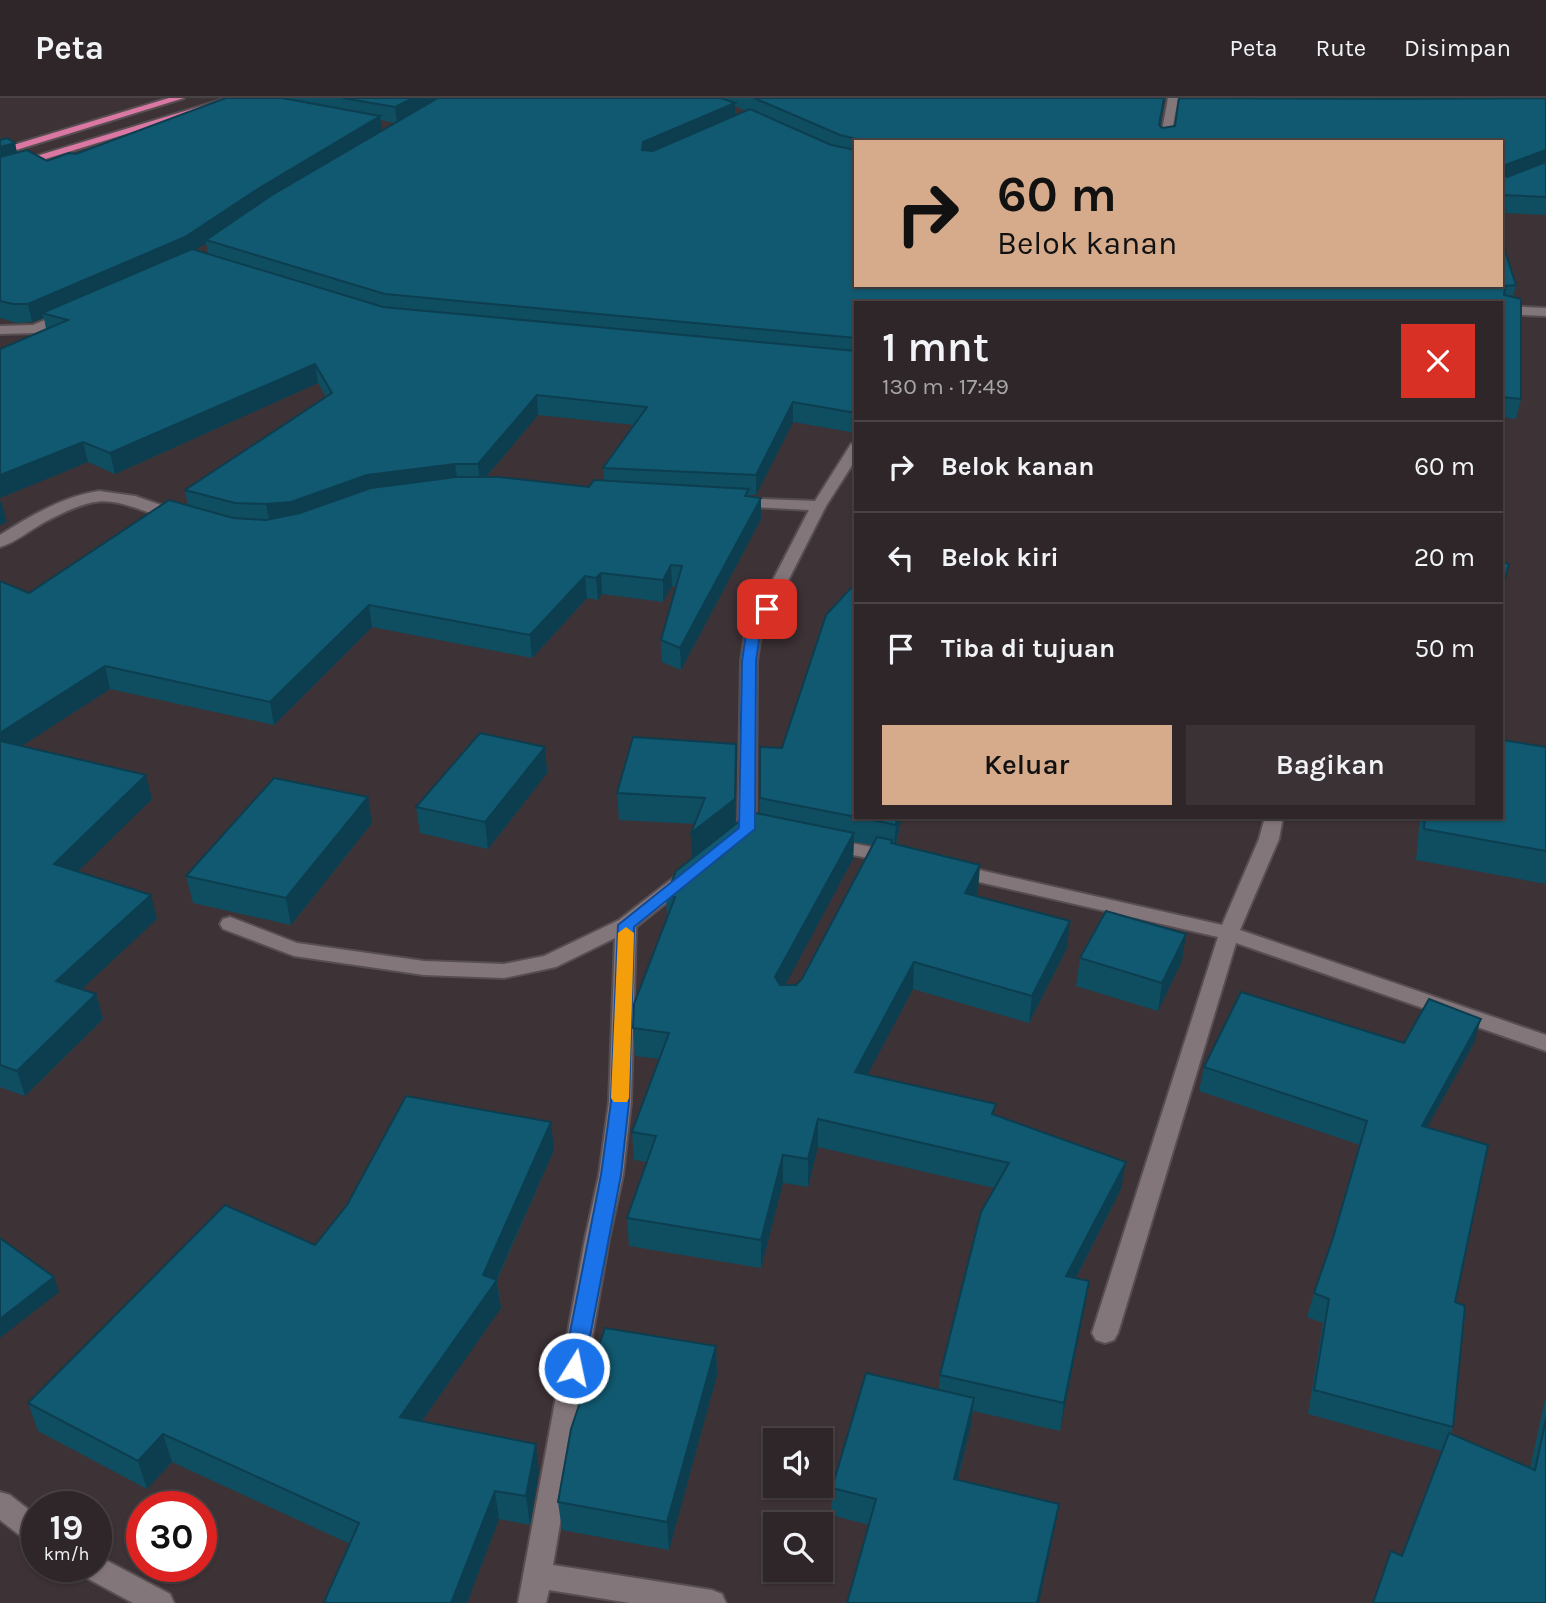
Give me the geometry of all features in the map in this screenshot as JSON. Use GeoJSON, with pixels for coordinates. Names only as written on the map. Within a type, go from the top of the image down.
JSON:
{"type":"FeatureCollection","features":[{"type":"Feature","properties":{"kind":"highway"},"geometry":{"type":"LineString","coordinates":[[0,152],[179,98]]}},
{"type":"Feature","properties":{"kind":"highway"},"geometry":{"type":"LineString","coordinates":[[0,170],[241,99]]}},
{"type":"Feature","properties":{"kind":"street"},"geometry":{"type":"LineString","coordinates":[[1165,140],[1173,98]]}},
{"type":"Feature","properties":{"kind":"street"},"geometry":{"type":"LineString","coordinates":[[0,330],[36,329],[87,307]]}},
{"type":"Feature","properties":{"kind":"street"},"geometry":{"type":"LineString","coordinates":[[1503,310],[1546,312]]}},
{"type":"Feature","properties":{"kind":"street"},"geometry":{"type":"LineString","coordinates":[[727,845],[754,831],[749,661],[753,634],[819,506],[854,450]]}},
{"type":"Feature","properties":{"kind":"street"},"geometry":{"type":"LineString","coordinates":[[0,542],[19,529],[93,495],[113,496],[192,520]]}},
{"type":"Feature","properties":{"kind":"street"},"geometry":{"type":"LineString","coordinates":[[722,501],[819,506]]}},
{"type":"Feature","properties":{"kind":"street"},"geometry":{"type":"LineString","coordinates":[[1105,1333],[1229,933],[1269,839],[1274,819]]}},
{"type":"Feature","properties":{"kind":"street"},"geometry":{"type":"LineString","coordinates":[[815,842],[907,860]]}},
{"type":"Feature","properties":{"kind":"street"},"geometry":{"type":"LineString","coordinates":[[856,876],[869,852]]}},
{"type":"Feature","properties":{"kind":"street"},"geometry":{"type":"LineString","coordinates":[[230,924],[294,949],[424,968],[504,971],[549,962],[626,925],[707,861]]}},
{"type":"Feature","properties":{"kind":"street"},"geometry":{"type":"LineString","coordinates":[[932,865],[1229,933],[1546,1043]]}},
{"type":"Feature","properties":{"kind":"street"},"geometry":{"type":"LineString","coordinates":[[531,1603],[611,1175],[620,1102],[626,925]]}},
{"type":"Feature","properties":{"kind":"street"},"geometry":{"type":"LineString","coordinates":[[0,1504],[21,1520]]}},
{"type":"Feature","properties":{"kind":"street"},"geometry":{"type":"LineString","coordinates":[[537,1575],[712,1603]]}},
{"type":"Feature","properties":{"kind":"street"},"geometry":{"type":"LineString","coordinates":[[112,1577],[160,1603]]}},
{"type":"Feature","properties":{"kind":"building"},"geometry":{"type":"Polygon","coordinates":[[[226,98],[282,98],[380,116],[261,187],[185,237],[28,304],[0,301],[0,157],[27,150],[47,161],[69,153],[76,154],[226,98]]]}},
{"type":"Feature","properties":{"kind":"building"},"geometry":{"type":"Polygon","coordinates":[[[343,98],[413,98],[395,107],[343,98]]]}},
{"type":"Feature","properties":{"kind":"building"},"geometry":{"type":"Polygon","coordinates":[[[438,98],[721,98],[735,103],[643,142],[642,150],[653,151],[750,109],[831,145],[854,150],[854,287],[1503,287],[1503,240],[1516,285],[1505,286],[1504,295],[1521,299],[1521,399],[1503,397],[1503,301],[854,301],[854,338],[385,294],[206,240],[272,195],[438,98]]]}},
{"type":"Feature","properties":{"kind":"building"},"geometry":{"type":"Polygon","coordinates":[[[754,98],[1164,98],[1159,125],[1162,128],[1175,126],[1179,98],[1546,98],[1546,150],[1505,165],[1503,174],[1503,140],[857,140],[754,98]]]}},
{"type":"Feature","properties":{"kind":"building"},"geometry":{"type":"Polygon","coordinates":[[[7,138],[15,143],[0,147],[0,140],[7,138]]]}},
{"type":"Feature","properties":{"kind":"building"},"geometry":{"type":"Polygon","coordinates":[[[1546,162],[1546,197],[1503,195],[1503,174],[1507,177],[1546,162]]]}},
{"type":"Feature","properties":{"kind":"building"},"geometry":{"type":"Polygon","coordinates":[[[192,249],[383,307],[854,351],[854,413],[793,402],[756,475],[603,468],[647,407],[537,395],[478,464],[455,464],[367,475],[291,502],[235,503],[185,490],[332,393],[315,364],[110,453],[83,442],[0,475],[0,349],[68,320],[42,313],[192,249]]]}},
{"type":"Feature","properties":{"kind":"building"},"geometry":{"type":"Polygon","coordinates":[[[456,477],[498,477],[589,487],[594,480],[749,489],[745,496],[761,498],[680,648],[661,640],[682,566],[671,565],[663,580],[601,573],[596,578],[585,576],[530,635],[369,605],[270,702],[105,666],[0,733],[0,581],[29,593],[169,500],[233,518],[266,520],[300,513],[371,488],[456,477]]]}},
{"type":"Feature","properties":{"kind":"building"},"geometry":{"type":"Polygon","coordinates":[[[1503,562],[1509,564],[1503,585],[1503,562]]]}},
{"type":"Feature","properties":{"kind":"building"},"geometry":{"type":"Polygon","coordinates":[[[854,588],[854,817],[760,798],[760,747],[782,748],[826,615],[854,588]]]}},
{"type":"Feature","properties":{"kind":"building"},"geometry":{"type":"Polygon","coordinates":[[[480,733],[545,747],[485,822],[416,807],[480,733]]]}},
{"type":"Feature","properties":{"kind":"building"},"geometry":{"type":"Polygon","coordinates":[[[633,737],[736,744],[735,799],[691,833],[705,798],[617,793],[633,737]]]}},
{"type":"Feature","properties":{"kind":"building"},"geometry":{"type":"Polygon","coordinates":[[[1503,740],[1546,747],[1546,851],[1424,829],[1425,819],[1503,819],[1503,740]]]}},
{"type":"Feature","properties":{"kind":"building"},"geometry":{"type":"Polygon","coordinates":[[[0,741],[146,775],[54,864],[151,895],[56,981],[96,994],[17,1071],[0,1065],[0,741]]]}},
{"type":"Feature","properties":{"kind":"building"},"geometry":{"type":"Polygon","coordinates":[[[274,778],[368,797],[286,898],[186,876],[274,778]]]}},
{"type":"Feature","properties":{"kind":"building"},"geometry":{"type":"Polygon","coordinates":[[[751,812],[854,833],[775,977],[780,985],[796,985],[802,979],[877,837],[892,840],[891,843],[980,865],[965,893],[1070,921],[1032,996],[914,962],[855,1072],[996,1104],[992,1114],[1126,1162],[1066,1276],[1089,1281],[1064,1403],[940,1375],[981,1212],[1009,1163],[818,1119],[808,1159],[783,1155],[761,1240],[627,1218],[656,1136],[632,1132],[669,1033],[633,1028],[634,1004],[675,897],[666,896],[676,871],[751,812]]]}},
{"type":"Feature","properties":{"kind":"building"},"geometry":{"type":"Polygon","coordinates":[[[868,819],[897,819],[896,825],[868,819]]]}},
{"type":"Feature","properties":{"kind":"building"},"geometry":{"type":"Polygon","coordinates":[[[1106,911],[1186,934],[1162,983],[1080,958],[1106,911]]]}},
{"type":"Feature","properties":{"kind":"building"},"geometry":{"type":"Polygon","coordinates":[[[1241,992],[1404,1043],[1429,999],[1481,1019],[1422,1126],[1488,1145],[1455,1302],[1465,1306],[1453,1427],[1314,1390],[1329,1299],[1314,1293],[1367,1121],[1204,1067],[1241,992]]]}},
{"type":"Feature","properties":{"kind":"building"},"geometry":{"type":"Polygon","coordinates":[[[406,1096],[551,1122],[483,1275],[497,1280],[400,1417],[536,1444],[526,1496],[495,1491],[451,1603],[329,1603],[324,1602],[359,1523],[163,1434],[138,1461],[28,1403],[225,1205],[315,1245],[347,1205],[406,1096]]]}},
{"type":"Feature","properties":{"kind":"building"},"geometry":{"type":"Polygon","coordinates":[[[0,1238],[54,1277],[0,1319],[0,1238]]]}},
{"type":"Feature","properties":{"kind":"building"},"geometry":{"type":"Polygon","coordinates":[[[605,1328],[716,1346],[667,1522],[558,1502],[571,1429],[605,1328]]]}},
{"type":"Feature","properties":{"kind":"building"},"geometry":{"type":"Polygon","coordinates":[[[866,1373],[974,1398],[954,1479],[1059,1504],[1037,1603],[847,1603],[876,1499],[833,1488],[866,1373]]]}},
{"type":"Feature","properties":{"kind":"building"},"geometry":{"type":"Polygon","coordinates":[[[1546,1419],[1546,1603],[1373,1603],[1391,1551],[1402,1556],[1449,1433],[1535,1470],[1546,1419]]]}},
{"type":"Feature","properties":{"kind":"slow traffic"},"geometry":{"type":"LineString","coordinates":[[620,1098],[626,933]]}},
{"type":"Feature","properties":{"kind":"route"},"geometry":{"type":"LineString","coordinates":[[574,1368],[611,1175],[620,1102],[626,925],[747,829],[749,661],[753,634],[767,609]]}}]}
